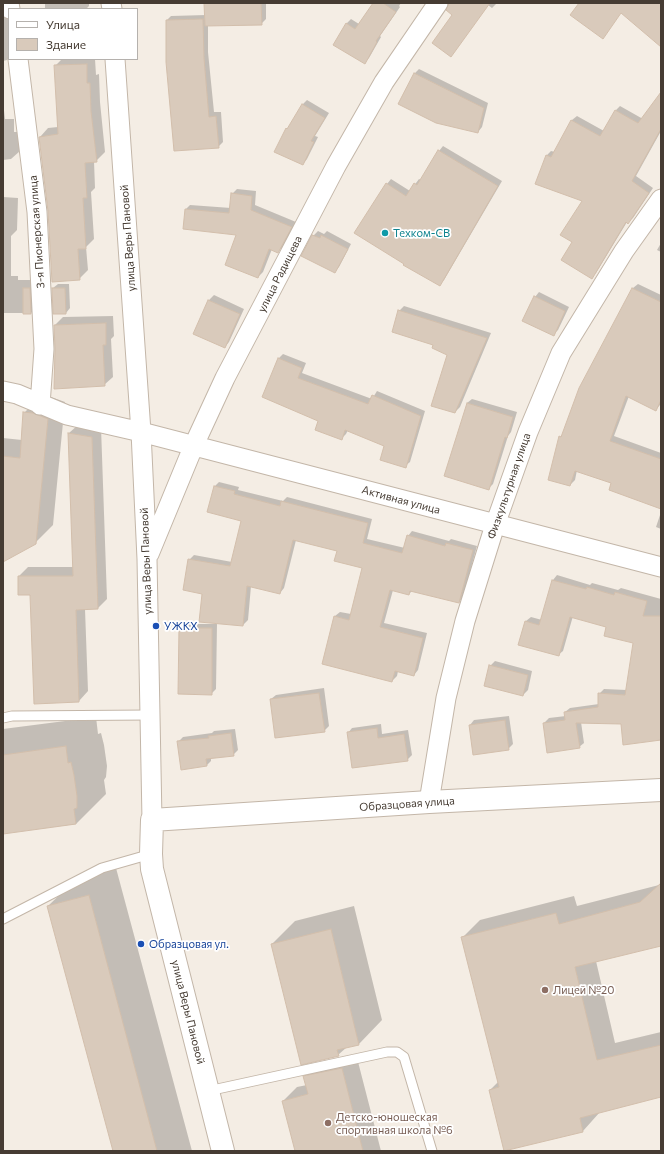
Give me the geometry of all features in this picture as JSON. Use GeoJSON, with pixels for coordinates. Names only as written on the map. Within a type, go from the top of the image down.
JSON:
{"type":"FeatureCollection","features":[{"type":"Feature","properties":{"kind":"street","name":"улица Радищева"},"geometry":{"type":"LineString","coordinates":[[147,558],[194,445],[226,378],[336,166],[384,82],[438,3]]}},
{"type":"Feature","properties":{"kind":"street","name":"3-я Пионерская улица"},"geometry":{"type":"LineString","coordinates":[[18,60],[37,212],[44,349],[40,405]]}},
{"type":"Feature","properties":{"kind":"street","name":"улица Веры Пановой"},"geometry":{"type":"LineString","coordinates":[[115,60],[141,432],[147,558],[152,869],[223,1151]]}},
{"type":"Feature","properties":{"kind":"street","name":"Физкультурная улица"},"geometry":{"type":"LineString","coordinates":[[430,802],[446,698],[465,621],[495,525],[528,432],[560,353],[624,251],[661,199]]}},
{"type":"Feature","properties":{"kind":"street","name":"Активная улица"},"geometry":{"type":"LineString","coordinates":[[3,391],[17,394],[40,405],[67,415],[194,445],[495,525],[661,567]]}},
{"type":"Feature","properties":{"kind":"street","name":"Образцовая улица"},"geometry":{"type":"LineString","coordinates":[[152,820],[430,802],[661,790]]}},
{"type":"Feature","properties":{"kind":"lane"},"geometry":{"type":"LineString","coordinates":[[3,718],[12,716],[150,715]]}},
{"type":"Feature","properties":{"kind":"lane"},"geometry":{"type":"LineString","coordinates":[[3,919],[102,868],[151,854]]}},
{"type":"Feature","properties":{"kind":"lane"},"geometry":{"type":"LineString","coordinates":[[208,1092],[387,1052],[397,1052],[404,1057],[432,1151]]}},
{"type":"Feature","properties":{"kind":"building"},"geometry":{"type":"Polygon","coordinates":[[[204,3],[261,3],[262,25],[205,26],[204,3]]]}},
{"type":"Feature","properties":{"kind":"building"},"geometry":{"type":"Polygon","coordinates":[[[373,3],[383,3],[396,12],[376,41],[377,42],[365,64],[333,45],[346,23],[355,29],[373,3]]]}},
{"type":"Feature","properties":{"kind":"building"},"geometry":{"type":"Polygon","coordinates":[[[449,3],[490,3],[451,57],[432,43],[452,15],[446,10],[449,3]]]}},
{"type":"Feature","properties":{"kind":"building"},"geometry":{"type":"Polygon","coordinates":[[[579,3],[661,3],[661,47],[621,13],[603,39],[570,15],[579,3]]]}},
{"type":"Feature","properties":{"kind":"building"},"geometry":{"type":"Polygon","coordinates":[[[203,19],[204,58],[209,117],[216,116],[219,148],[174,151],[166,62],[166,20],[203,19]]]}},
{"type":"Feature","properties":{"kind":"building"},"geometry":{"type":"Polygon","coordinates":[[[87,64],[87,83],[90,83],[91,111],[97,162],[85,163],[87,198],[83,198],[86,249],[78,249],[80,280],[52,282],[48,211],[39,137],[58,134],[54,65],[87,64]]]}},
{"type":"Feature","properties":{"kind":"building"},"geometry":{"type":"Polygon","coordinates":[[[414,73],[484,108],[478,133],[436,123],[398,104],[414,73]]]}},
{"type":"Feature","properties":{"kind":"building"},"geometry":{"type":"Polygon","coordinates":[[[661,92],[661,129],[632,181],[649,193],[628,224],[626,222],[592,279],[561,260],[572,242],[560,235],[582,201],[535,184],[546,155],[551,157],[571,120],[600,136],[615,110],[638,123],[661,92]]]}},
{"type":"Feature","properties":{"kind":"building"},"geometry":{"type":"Polygon","coordinates":[[[302,104],[325,118],[311,141],[314,142],[303,165],[274,152],[286,128],[287,129],[302,104]]]}},
{"type":"Feature","properties":{"kind":"building"},"geometry":{"type":"Polygon","coordinates":[[[438,150],[498,186],[440,286],[403,265],[404,264],[354,233],[386,183],[406,196],[414,183],[417,185],[438,150]]]}},
{"type":"Feature","properties":{"kind":"building"},"geometry":{"type":"Polygon","coordinates":[[[231,193],[252,196],[251,210],[292,227],[278,253],[269,249],[258,278],[225,265],[236,235],[183,229],[185,209],[229,213],[231,193]]]}},
{"type":"Feature","properties":{"kind":"building"},"geometry":{"type":"Polygon","coordinates":[[[312,235],[320,238],[321,235],[348,249],[335,273],[301,256],[312,235]]]}},
{"type":"Feature","properties":{"kind":"building"},"geometry":{"type":"Polygon","coordinates":[[[23,288],[30,288],[31,314],[23,314],[23,288]]]}},
{"type":"Feature","properties":{"kind":"building"},"geometry":{"type":"Polygon","coordinates":[[[52,288],[65,288],[66,314],[53,314],[52,288]]]}},
{"type":"Feature","properties":{"kind":"building"},"geometry":{"type":"Polygon","coordinates":[[[632,288],[661,302],[661,400],[656,411],[626,396],[610,441],[661,459],[661,509],[609,490],[611,483],[575,471],[570,486],[548,480],[559,436],[561,437],[579,388],[632,288]]]}},
{"type":"Feature","properties":{"kind":"building"},"geometry":{"type":"Polygon","coordinates":[[[534,296],[565,311],[554,336],[522,321],[534,296]]]}},
{"type":"Feature","properties":{"kind":"building"},"geometry":{"type":"Polygon","coordinates":[[[208,300],[240,314],[225,348],[193,334],[208,300]]]}},
{"type":"Feature","properties":{"kind":"building"},"geometry":{"type":"Polygon","coordinates":[[[398,310],[487,338],[455,413],[431,406],[447,355],[432,348],[433,345],[392,332],[398,310]]]}},
{"type":"Feature","properties":{"kind":"building"},"geometry":{"type":"Polygon","coordinates":[[[106,323],[106,345],[103,345],[105,386],[54,389],[54,325],[106,323]]]}},
{"type":"Feature","properties":{"kind":"building"},"geometry":{"type":"Polygon","coordinates":[[[278,358],[302,368],[298,378],[368,404],[372,395],[421,416],[406,468],[380,460],[384,446],[345,430],[342,440],[315,430],[318,421],[262,397],[278,358]]]}},
{"type":"Feature","properties":{"kind":"building"},"geometry":{"type":"Polygon","coordinates":[[[467,403],[513,417],[507,438],[505,437],[489,490],[444,476],[467,403]]]}},
{"type":"Feature","properties":{"kind":"building"},"geometry":{"type":"Polygon","coordinates":[[[23,412],[33,413],[48,419],[36,544],[3,562],[3,456],[20,458],[23,412]]]}},
{"type":"Feature","properties":{"kind":"building"},"geometry":{"type":"Polygon","coordinates":[[[68,433],[92,437],[98,609],[76,610],[79,702],[34,704],[30,595],[18,595],[18,576],[73,576],[68,433]]]}},
{"type":"Feature","properties":{"kind":"building"},"geometry":{"type":"Polygon","coordinates":[[[214,486],[235,491],[234,494],[280,506],[281,501],[368,523],[363,543],[402,553],[407,535],[445,546],[446,543],[473,550],[459,603],[410,591],[409,595],[390,590],[380,627],[423,638],[414,676],[395,671],[392,682],[322,664],[334,616],[349,620],[362,568],[334,561],[337,551],[293,540],[280,594],[247,586],[243,626],[199,622],[202,594],[183,590],[188,559],[230,566],[241,521],[207,512],[214,486]]]}},
{"type":"Feature","properties":{"kind":"building"},"geometry":{"type":"Polygon","coordinates":[[[552,580],[586,589],[587,587],[614,595],[615,592],[647,601],[643,616],[661,616],[661,740],[623,745],[621,724],[576,723],[580,748],[547,753],[543,723],[565,720],[564,712],[598,707],[598,693],[625,695],[633,643],[604,636],[606,627],[570,617],[559,656],[518,645],[525,621],[539,625],[552,580]]]}},
{"type":"Feature","properties":{"kind":"building"},"geometry":{"type":"Polygon","coordinates":[[[179,628],[212,628],[212,695],[178,694],[179,628]]]}},
{"type":"Feature","properties":{"kind":"building"},"geometry":{"type":"Polygon","coordinates":[[[489,665],[528,675],[523,696],[484,686],[489,665]]]}},
{"type":"Feature","properties":{"kind":"building"},"geometry":{"type":"Polygon","coordinates":[[[319,693],[325,732],[275,738],[270,699],[319,693]]]}},
{"type":"Feature","properties":{"kind":"building"},"geometry":{"type":"Polygon","coordinates":[[[505,720],[509,750],[473,755],[469,725],[505,720]]]}},
{"type":"Feature","properties":{"kind":"building"},"geometry":{"type":"Polygon","coordinates":[[[377,728],[378,738],[404,734],[408,761],[352,768],[347,732],[377,728]]]}},
{"type":"Feature","properties":{"kind":"building"},"geometry":{"type":"Polygon","coordinates":[[[231,733],[234,756],[206,759],[207,766],[181,770],[177,741],[209,738],[208,736],[231,733]]]}},
{"type":"Feature","properties":{"kind":"building"},"geometry":{"type":"Polygon","coordinates":[[[66,746],[68,763],[71,762],[77,796],[77,808],[74,809],[76,824],[3,834],[3,755],[66,746]]]}},
{"type":"Feature","properties":{"kind":"building"},"geometry":{"type":"Polygon","coordinates":[[[661,883],[661,946],[575,967],[597,1060],[661,1045],[661,1097],[580,1118],[583,1132],[504,1151],[489,1090],[499,1087],[461,937],[556,913],[559,924],[640,902],[661,883]]]}},
{"type":"Feature","properties":{"kind":"building"},"geometry":{"type":"Polygon","coordinates":[[[89,895],[157,1151],[113,1151],[47,906],[89,895]]]}},
{"type":"Feature","properties":{"kind":"building"},"geometry":{"type":"Polygon","coordinates":[[[331,929],[359,1045],[337,1050],[339,1056],[301,1065],[271,944],[331,929]]]}},
{"type":"Feature","properties":{"kind":"building"},"geometry":{"type":"Polygon","coordinates":[[[342,1068],[363,1151],[295,1151],[282,1101],[308,1094],[303,1076],[342,1068]]]}},
{"type":"Feature","properties":{"kind":"place","name":"Техком-СВ"},"geometry":{"type":"Point","coordinates":[385,233]}},
{"type":"Feature","properties":{"kind":"place","name":"УЖКХ"},"geometry":{"type":"Point","coordinates":[156,626]}},
{"type":"Feature","properties":{"kind":"place","name":"Образцовая ул."},"geometry":{"type":"Point","coordinates":[141,944]}},
{"type":"Feature","properties":{"kind":"place","name":"Лицей №20"},"geometry":{"type":"Point","coordinates":[545,990]}},
{"type":"Feature","properties":{"kind":"place","name":"Детско-юношеская спортивная школа №6"},"geometry":{"type":"Point","coordinates":[328,1123]}}]}
